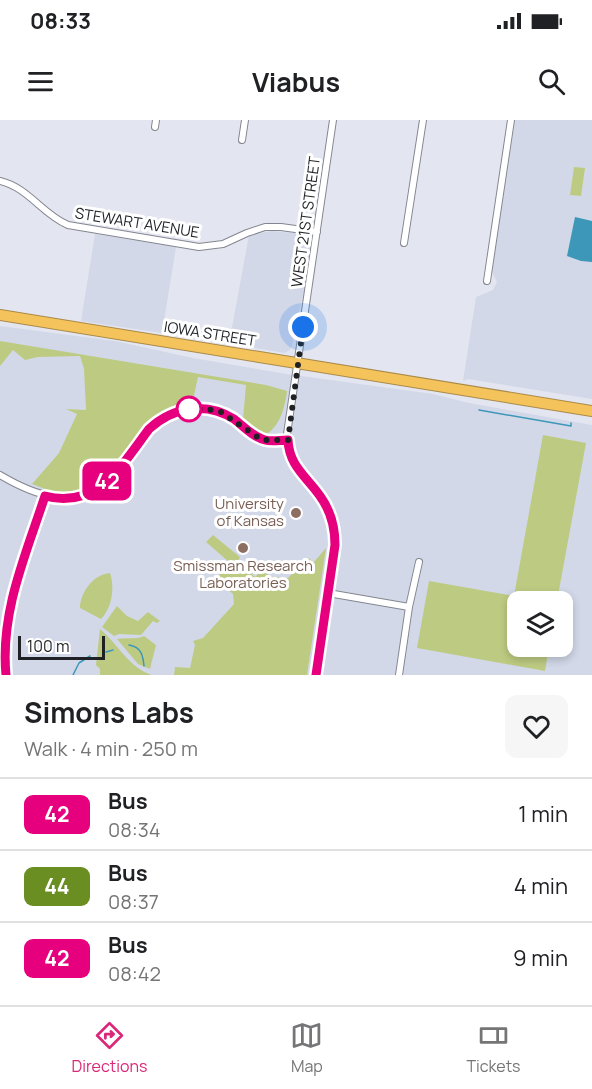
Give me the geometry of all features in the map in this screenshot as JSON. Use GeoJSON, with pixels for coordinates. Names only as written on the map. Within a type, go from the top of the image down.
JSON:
{"type":"FeatureCollection","features":[{"type":"Feature","properties":{"kind":"highway","name":"IOWA STREET"},"geometry":{"type":"LineString","coordinates":[[0,315],[592,411]]}},
{"type":"Feature","properties":{"kind":"street"},"geometry":{"type":"LineString","coordinates":[[242,140],[245,120]]}},
{"type":"Feature","properties":{"kind":"street","name":"WEST 21ST STREET"},"geometry":{"type":"LineString","coordinates":[[288,440],[333,120]]}},
{"type":"Feature","properties":{"kind":"street"},"geometry":{"type":"LineString","coordinates":[[404,243],[423,120]]}},
{"type":"Feature","properties":{"kind":"street"},"geometry":{"type":"LineString","coordinates":[[487,282],[511,120]]}},
{"type":"Feature","properties":{"kind":"street","name":"STEWART AVENUE"},"geometry":{"type":"LineString","coordinates":[[0,181],[25,191],[53,217],[68,225],[190,246],[213,246],[265,227],[317,232]]}},
{"type":"Feature","properties":{"kind":"street"},"geometry":{"type":"LineString","coordinates":[[0,475],[45,496],[73,498],[98,489],[110,479],[149,429],[163,418],[183,410],[199,408],[214,410],[234,419],[262,440],[288,440],[293,462],[325,504],[333,525],[335,545],[315,675]]}},
{"type":"Feature","properties":{"kind":"street"},"geometry":{"type":"LineString","coordinates":[[6,675],[3,645],[6,613],[45,496]]}},
{"type":"Feature","properties":{"kind":"street"},"geometry":{"type":"LineString","coordinates":[[399,675],[409,607],[419,562]]}},
{"type":"Feature","properties":{"kind":"street"},"geometry":{"type":"LineString","coordinates":[[328,593],[409,607]]}},
{"type":"Feature","properties":{"kind":"shaded area"},"geometry":{"type":"Polygon","coordinates":[[[515,120],[592,120],[592,399],[468,379],[463,381],[476,297],[493,290],[497,282],[492,272],[515,120]]]}},
{"type":"Feature","properties":{"kind":"shaded area"},"geometry":{"type":"Polygon","coordinates":[[[272,231],[304,234],[312,240],[292,346],[285,353],[229,344],[249,235],[272,231]]]}},
{"type":"Feature","properties":{"kind":"shaded area"},"geometry":{"type":"Polygon","coordinates":[[[95,234],[176,247],[162,333],[81,321],[95,234]]]}},
{"type":"Feature","properties":{"kind":"shaded area","name":"University of Kansas"},"geometry":{"type":"Polygon","coordinates":[[[0,326],[115,341],[193,358],[287,374],[433,394],[469,403],[592,425],[592,675],[0,675],[0,326]]]}},
{"type":"Feature","properties":{"kind":"green space"},"geometry":{"type":"Polygon","coordinates":[[[574,167],[585,168],[581,196],[570,195],[574,167]]]}},
{"type":"Feature","properties":{"kind":"green space"},"geometry":{"type":"Polygon","coordinates":[[[0,341],[266,385],[287,391],[285,404],[278,422],[265,435],[243,419],[246,385],[198,377],[193,400],[166,412],[142,430],[99,481],[77,493],[63,494],[32,484],[59,453],[77,414],[66,409],[86,410],[84,369],[80,356],[38,357],[25,360],[13,350],[0,366],[0,341]]]}},
{"type":"Feature","properties":{"kind":"green space"},"geometry":{"type":"Polygon","coordinates":[[[543,435],[586,443],[559,591],[515,591],[543,435]]]}},
{"type":"Feature","properties":{"kind":"green space"},"geometry":{"type":"Polygon","coordinates":[[[213,535],[240,557],[238,561],[246,569],[250,563],[254,566],[250,572],[255,577],[261,571],[273,577],[288,578],[308,558],[314,562],[326,548],[307,675],[174,675],[175,667],[190,668],[195,645],[193,641],[203,638],[234,604],[233,594],[216,579],[229,562],[206,542],[213,535]]]}},
{"type":"Feature","properties":{"kind":"green space"},"geometry":{"type":"Polygon","coordinates":[[[110,573],[112,597],[101,619],[80,608],[82,596],[93,580],[110,573]]]}},
{"type":"Feature","properties":{"kind":"green space"},"geometry":{"type":"Polygon","coordinates":[[[429,581],[507,595],[507,657],[547,657],[545,671],[417,648],[429,581]]]}},
{"type":"Feature","properties":{"kind":"green space"},"geometry":{"type":"Polygon","coordinates":[[[117,606],[127,616],[138,621],[148,612],[160,621],[157,623],[153,621],[141,635],[119,634],[114,636],[102,627],[117,606]]]}},
{"type":"Feature","properties":{"kind":"green space"},"geometry":{"type":"Polygon","coordinates":[[[100,629],[130,661],[152,675],[100,675],[100,669],[96,665],[100,629]]]}},
{"type":"Feature","properties":{"kind":"green space"},"geometry":{"type":"Polygon","coordinates":[[[144,636],[156,645],[150,669],[138,664],[117,639],[144,636]]]}},
{"type":"Feature","properties":{"kind":"water"},"geometry":{"type":"Polygon","coordinates":[[[575,217],[592,221],[592,262],[567,256],[575,217]]]}},
{"type":"Feature","properties":{"kind":"waterway"},"geometry":{"type":"LineString","coordinates":[[479,410],[571,426],[571,423]]}},
{"type":"Feature","properties":{"kind":"waterway"},"geometry":{"type":"LineString","coordinates":[[129,645],[141,652],[144,666]]}},
{"type":"Feature","properties":{"kind":"waterway"},"geometry":{"type":"LineString","coordinates":[[106,652],[113,650]]}},
{"type":"Feature","properties":{"kind":"waterway"},"geometry":{"type":"LineString","coordinates":[[73,675],[79,663],[90,656]]}},
{"type":"Feature","properties":{"kind":"bus line","name":"42"},"geometry":{"type":"LineString","coordinates":[[6,675],[3,660],[6,613],[45,496],[73,498],[98,489],[117,471],[156,422],[171,414],[196,408],[214,410],[228,416],[262,440],[288,440],[290,454],[297,469],[327,507],[333,525],[335,545],[316,675]]}},
{"type":"Feature","properties":{"kind":"place","name":"University of Kansas"},"geometry":{"type":"Point","coordinates":[296,513]}},
{"type":"Feature","properties":{"kind":"place","name":"Smissman Research Laboratories"},"geometry":{"type":"Point","coordinates":[243,548]}},
{"type":"Feature","properties":{"kind":"route"},"geometry":{"type":"LineString","coordinates":[[189,409],[221,412],[262,440],[288,440],[288,426],[303,327]]}}]}
